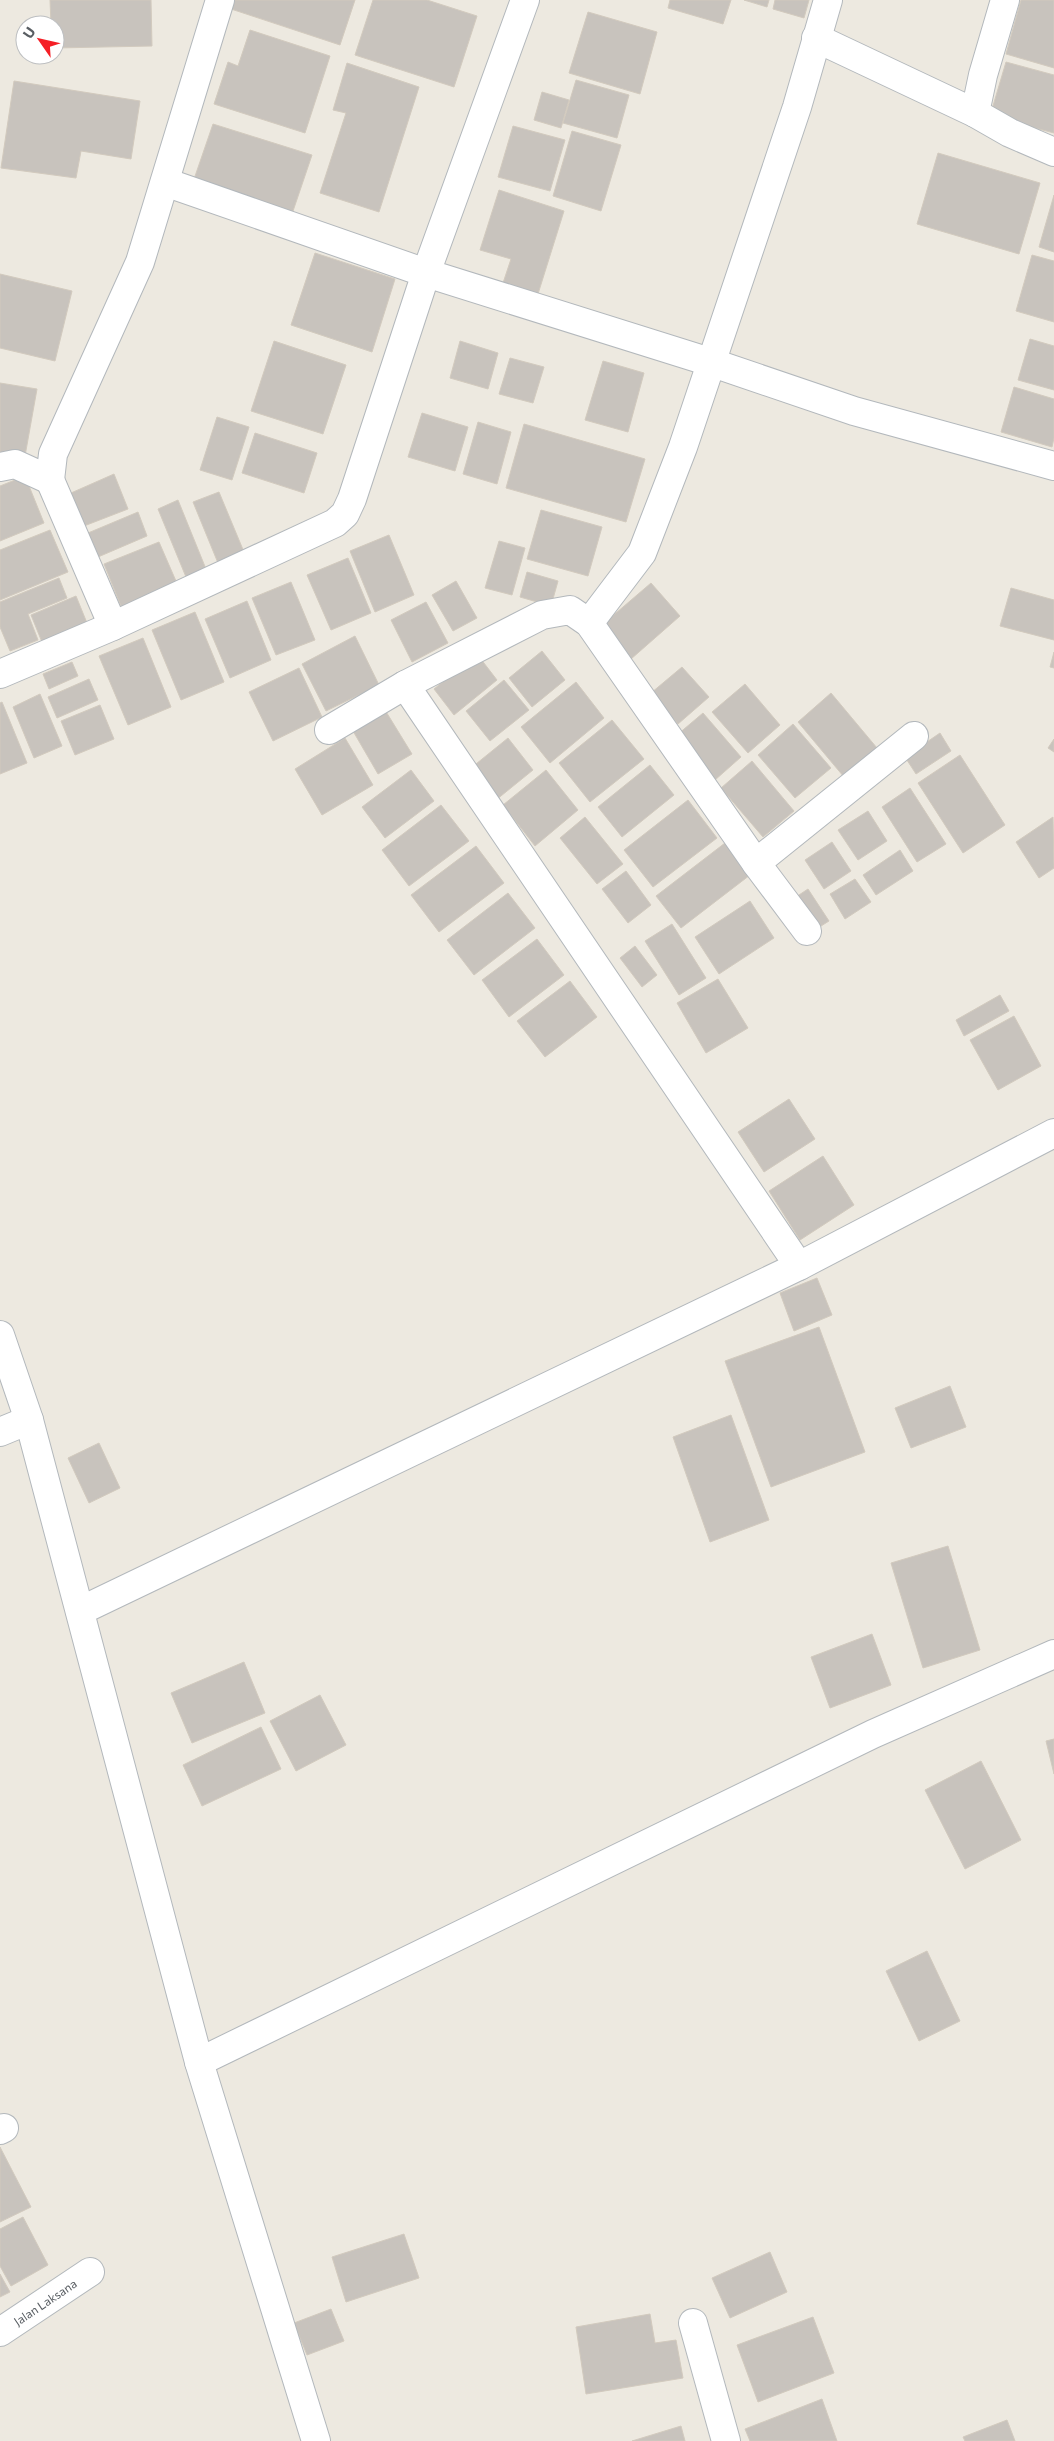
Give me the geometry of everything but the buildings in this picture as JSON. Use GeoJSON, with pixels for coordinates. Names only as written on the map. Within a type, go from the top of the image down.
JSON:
{"type":"FeatureCollection","features":[{"type":"Feature","properties":{"kind":"street"},"geometry":{"type":"LineString","coordinates":[[113,626],[50,480],[53,454],[140,262],[220,0]]}},
{"type":"Feature","properties":{"kind":"street"},"geometry":{"type":"LineString","coordinates":[[0,674],[113,626],[335,523],[345,514],[352,499],[426,273],[525,0]]}},
{"type":"Feature","properties":{"kind":"street"},"geometry":{"type":"LineString","coordinates":[[589,623],[642,553],[683,447],[797,107],[828,0]]}},
{"type":"Feature","properties":{"kind":"street"},"geometry":{"type":"LineString","coordinates":[[975,113],[1004,0]]}},
{"type":"Feature","properties":{"kind":"street"},"geometry":{"type":"LineString","coordinates":[[816,38],[975,113],[1010,133],[1054,152]]}},
{"type":"Feature","properties":{"kind":"street"},"geometry":{"type":"LineString","coordinates":[[165,182],[426,273],[710,362],[854,411],[1054,466]]}},
{"type":"Feature","properties":{"kind":"street"},"geometry":{"type":"LineString","coordinates":[[0,467],[15,464],[50,480]]}},
{"type":"Feature","properties":{"kind":"street"},"geometry":{"type":"LineString","coordinates":[[329,730],[405,685],[542,614],[570,610],[589,623],[756,863],[807,931]]}},
{"type":"Feature","properties":{"kind":"street"},"geometry":{"type":"LineString","coordinates":[[405,685],[799,1266]]}},
{"type":"Feature","properties":{"kind":"street"},"geometry":{"type":"LineString","coordinates":[[756,863],[914,736]]}},
{"type":"Feature","properties":{"kind":"street"},"geometry":{"type":"LineString","coordinates":[[80,1611],[799,1266],[1054,1133]]}},
{"type":"Feature","properties":{"kind":"street"},"geometry":{"type":"LineString","coordinates":[[0,1335],[29,1420],[199,2062],[316,2441]]}},
{"type":"Feature","properties":{"kind":"street"},"geometry":{"type":"LineString","coordinates":[[0,1432],[29,1420]]}},
{"type":"Feature","properties":{"kind":"street"},"geometry":{"type":"LineString","coordinates":[[199,2062],[873,1734],[1054,1654]]}},
{"type":"Feature","properties":{"kind":"street","name":"Jalan Laksana"},"geometry":{"type":"LineString","coordinates":[[0,2332],[90,2272]]}},
{"type":"Feature","properties":{"kind":"street"},"geometry":{"type":"LineString","coordinates":[[694,2323],[726,2441]]}}]}
